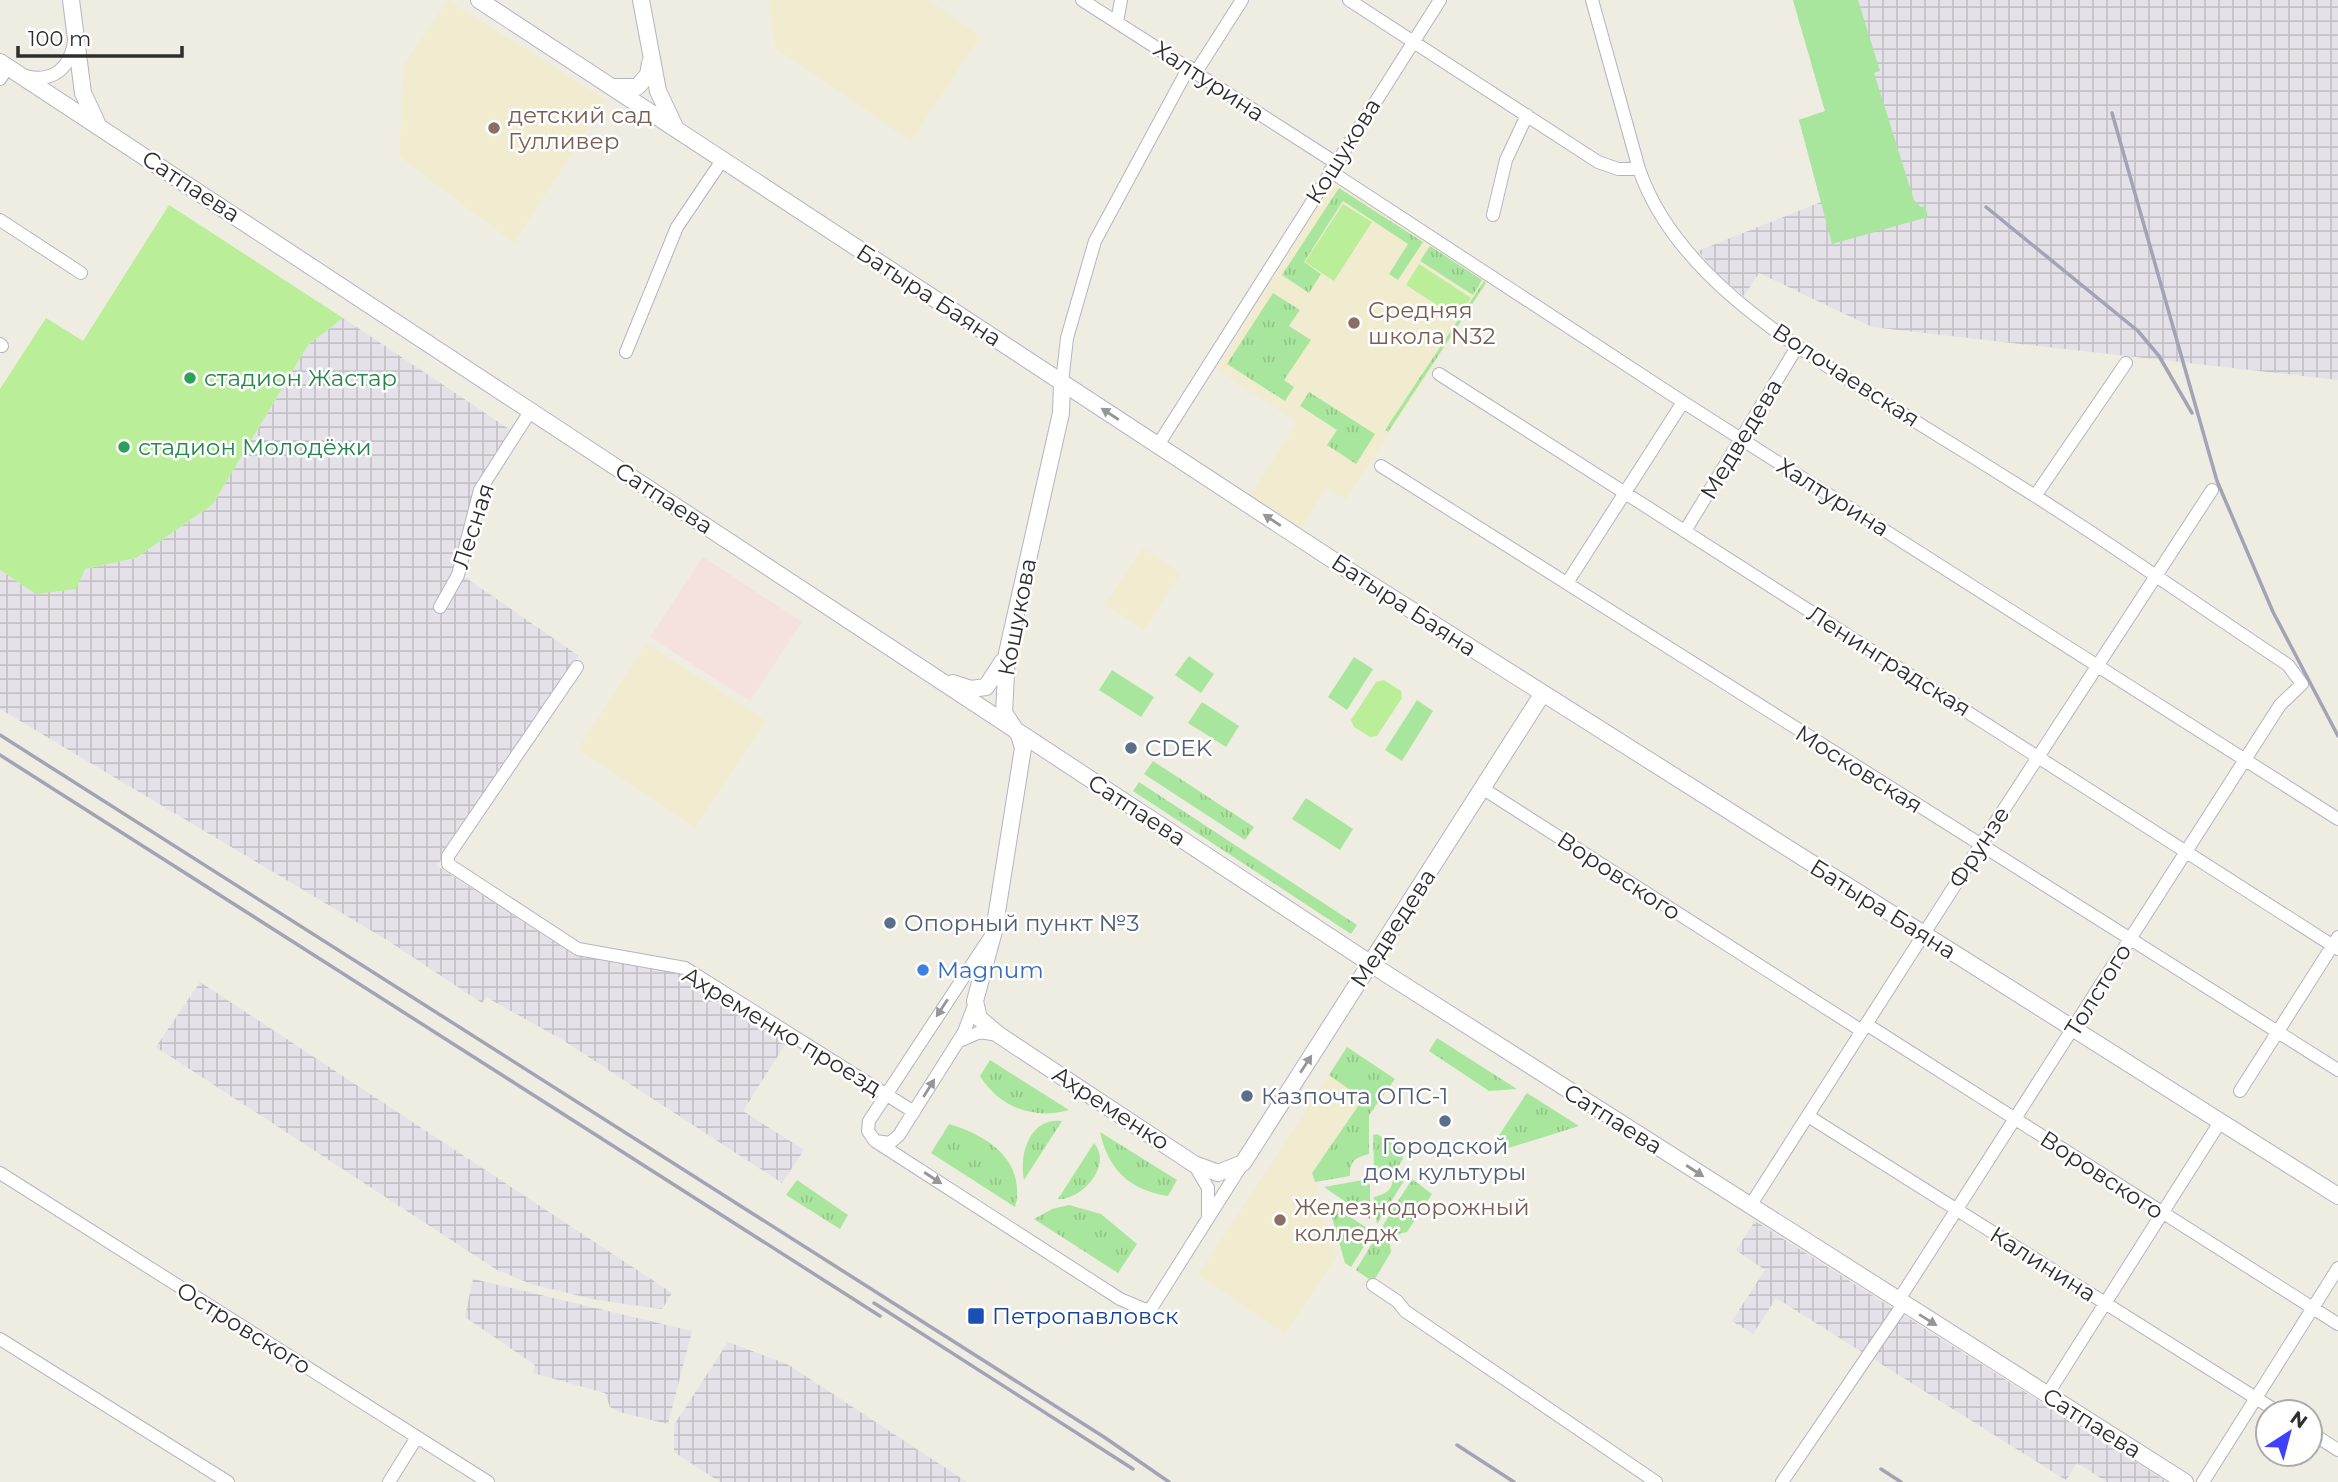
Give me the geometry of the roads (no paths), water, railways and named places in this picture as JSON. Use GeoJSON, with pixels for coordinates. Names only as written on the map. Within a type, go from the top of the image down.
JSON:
{"type":"FeatureCollection","features":[{"type":"Feature","properties":{"kind":"street"},"geometry":{"type":"LineString","coordinates":[[71,0],[83,93],[98,125]]}},
{"type":"Feature","properties":{"kind":"street","name":"Батыра Баяна"},"geometry":{"type":"LineString","coordinates":[[479,0],[1543,693],[2338,1196]]}},
{"type":"Feature","properties":{"kind":"street"},"geometry":{"type":"LineString","coordinates":[[641,0],[662,102],[676,128]]}},
{"type":"Feature","properties":{"kind":"street","name":"Халтурина"},"geometry":{"type":"LineString","coordinates":[[1082,0],[1192,70],[1683,402],[2338,819]]}},
{"type":"Feature","properties":{"kind":"street"},"geometry":{"type":"LineString","coordinates":[[1117,22],[1121,0]]}},
{"type":"Feature","properties":{"kind":"street"},"geometry":{"type":"LineString","coordinates":[[1062,382],[1068,338],[1095,242],[1192,70],[1242,0]]}},
{"type":"Feature","properties":{"kind":"street"},"geometry":{"type":"LineString","coordinates":[[1349,0],[1608,167],[1639,169],[1592,0]]}},
{"type":"Feature","properties":{"kind":"street","name":"Кошукова"},"geometry":{"type":"LineString","coordinates":[[1158,444],[1440,0]]}},
{"type":"Feature","properties":{"kind":"street"},"geometry":{"type":"LineString","coordinates":[[5,70],[41,79],[57,74],[71,57],[75,29]]}},
{"type":"Feature","properties":{"kind":"street"},"geometry":{"type":"LineString","coordinates":[[606,83],[626,89],[637,87],[648,75],[650,53]]}},
{"type":"Feature","properties":{"kind":"street","name":"Сатпаева"},"geometry":{"type":"LineString","coordinates":[[5,70],[98,125],[931,674],[1019,735],[1370,963],[2185,1482]]}},
{"type":"Feature","properties":{"kind":"street"},"geometry":{"type":"LineString","coordinates":[[1493,215],[1506,160],[1527,115]]}},
{"type":"Feature","properties":{"kind":"street"},"geometry":{"type":"LineString","coordinates":[[626,352],[677,227],[723,159]]}},
{"type":"Feature","properties":{"kind":"street","name":"Волочаевская"},"geometry":{"type":"LineString","coordinates":[[1639,169],[1660,215],[1692,256],[1714,280],[1797,347],[2035,496],[2291,668],[2302,684]]}},
{"type":"Feature","properties":{"kind":"street"},"geometry":{"type":"LineString","coordinates":[[0,219],[80,273]]}},
{"type":"Feature","properties":{"kind":"street","name":"Медведева"},"geometry":{"type":"LineString","coordinates":[[1685,531],[1797,347]]}},
{"type":"Feature","properties":{"kind":"street"},"geometry":{"type":"LineString","coordinates":[[2035,496],[2126,363]]}},
{"type":"Feature","properties":{"kind":"street","name":"Ленинградская"},"geometry":{"type":"LineString","coordinates":[[1439,374],[2039,755],[2186,852],[2336,944]]}},
{"type":"Feature","properties":{"kind":"street","name":"Кошукова"},"geometry":{"type":"LineString","coordinates":[[975,1002],[994,931],[1023,748],[1019,735],[1005,716],[1003,686],[1007,653],[1061,413],[1062,382]]}},
{"type":"Feature","properties":{"kind":"street"},"geometry":{"type":"LineString","coordinates":[[1061,413],[1070,395],[1088,399]]}},
{"type":"Feature","properties":{"kind":"street"},"geometry":{"type":"LineString","coordinates":[[1567,583],[1683,402]]}},
{"type":"Feature","properties":{"kind":"street","name":"Лесная"},"geometry":{"type":"LineString","coordinates":[[440,607],[458,575],[480,490],[531,410]]}},
{"type":"Feature","properties":{"kind":"street","name":"Московская"},"geometry":{"type":"LineString","coordinates":[[1381,466],[2338,1070]]}},
{"type":"Feature","properties":{"kind":"street","name":"Фрунзе"},"geometry":{"type":"LineString","coordinates":[[1750,1206],[2097,664],[2212,490]]}},
{"type":"Feature","properties":{"kind":"street"},"geometry":{"type":"LineString","coordinates":[[931,674],[966,688],[983,688],[993,680],[1007,653]]}},
{"type":"Feature","properties":{"kind":"street","name":"Ахременко проезд"},"geometry":{"type":"LineString","coordinates":[[577,667],[448,856],[448,864],[579,949],[685,968],[914,1112]]}},
{"type":"Feature","properties":{"kind":"street","name":"Толстого"},"geometry":{"type":"LineString","coordinates":[[1783,1482],[2280,705],[2302,684]]}},
{"type":"Feature","properties":{"kind":"street"},"geometry":{"type":"LineString","coordinates":[[973,704],[992,706],[999,700],[1003,686]]}},
{"type":"Feature","properties":{"kind":"street","name":"Медведева"},"geometry":{"type":"LineString","coordinates":[[1243,1163],[1543,693]]}},
{"type":"Feature","properties":{"kind":"street","name":"Воровского"},"geometry":{"type":"LineString","coordinates":[[1482,788],[2338,1324]]}},
{"type":"Feature","properties":{"kind":"street","name":"Кошукова"},"geometry":{"type":"LineString","coordinates":[[875,1141],[869,1134],[868,1124],[994,931]]}},
{"type":"Feature","properties":{"kind":"street"},"geometry":{"type":"LineString","coordinates":[[2240,1091],[2336,944]]}},
{"type":"Feature","properties":{"kind":"street"},"geometry":{"type":"LineString","coordinates":[[875,1141],[883,1144],[892,1142],[914,1112],[958,1041],[975,1002]]}},
{"type":"Feature","properties":{"kind":"street","name":"Ахременко"},"geometry":{"type":"LineString","coordinates":[[975,1002],[977,1013],[984,1023],[999,1035],[1194,1164],[1219,1173],[1243,1163]]}},
{"type":"Feature","properties":{"kind":"street"},"geometry":{"type":"LineString","coordinates":[[958,1041],[980,1032],[999,1035]]}},
{"type":"Feature","properties":{"kind":"street","name":"Калинина"},"geometry":{"type":"LineString","coordinates":[[1808,1116],[2256,1398]]}},
{"type":"Feature","properties":{"kind":"street"},"geometry":{"type":"LineString","coordinates":[[2048,1395],[2220,1122]]}},
{"type":"Feature","properties":{"kind":"street"},"geometry":{"type":"LineString","coordinates":[[875,1141],[1120,1299],[1146,1310],[1152,1307],[1243,1163]]}},
{"type":"Feature","properties":{"kind":"street"},"geometry":{"type":"LineString","coordinates":[[1194,1164],[1208,1188],[1207,1220]]}},
{"type":"Feature","properties":{"kind":"street","name":"Островского"},"geometry":{"type":"LineString","coordinates":[[0,1173],[488,1482]]}},
{"type":"Feature","properties":{"kind":"street"},"geometry":{"type":"LineString","coordinates":[[2256,1398],[2338,1268]]}},
{"type":"Feature","properties":{"kind":"street"},"geometry":{"type":"LineString","coordinates":[[1373,1285],[1405,1311],[1656,1482]]}},
{"type":"Feature","properties":{"kind":"street"},"geometry":{"type":"LineString","coordinates":[[0,1339],[228,1482]]}},
{"type":"Feature","properties":{"kind":"street"},"geometry":{"type":"LineString","coordinates":[[2203,1482],[2254,1401]]}},
{"type":"Feature","properties":{"kind":"street"},"geometry":{"type":"LineString","coordinates":[[389,1482],[417,1437]]}},
{"type":"Feature","properties":{"kind":"railway"},"geometry":{"type":"LineString","coordinates":[[2112,113],[2217,481],[2273,612],[2338,736]]}},
{"type":"Feature","properties":{"kind":"railway"},"geometry":{"type":"LineString","coordinates":[[1986,207],[2138,331],[2159,356],[2192,413]]}},
{"type":"Feature","properties":{"kind":"railway"},"geometry":{"type":"LineString","coordinates":[[0,735],[1104,1437],[1169,1482]]}},
{"type":"Feature","properties":{"kind":"railway"},"geometry":{"type":"LineString","coordinates":[[0,755],[880,1316]]}},
{"type":"Feature","properties":{"kind":"railway"},"geometry":{"type":"LineString","coordinates":[[874,1303],[1133,1469]]}},
{"type":"Feature","properties":{"kind":"railway"},"geometry":{"type":"LineString","coordinates":[[1457,1445],[1514,1482]]}},
{"type":"Feature","properties":{"kind":"railway"},"geometry":{"type":"LineString","coordinates":[[1881,1469],[1901,1482]]}},
{"type":"Feature","properties":{"kind":"place","name":"детский сад Гулливер"},"geometry":{"type":"Point","coordinates":[494,128]}},
{"type":"Feature","properties":{"kind":"place","name":"Средняя школа N32"},"geometry":{"type":"Point","coordinates":[1354,323]}},
{"type":"Feature","properties":{"kind":"place","name":"стадион Жастар"},"geometry":{"type":"Point","coordinates":[190,378]}},
{"type":"Feature","properties":{"kind":"place","name":"стадион Молодёжи"},"geometry":{"type":"Point","coordinates":[124,447]}},
{"type":"Feature","properties":{"kind":"place","name":"CDEK"},"geometry":{"type":"Point","coordinates":[1131,748]}},
{"type":"Feature","properties":{"kind":"place","name":"Опорный пункт №3"},"geometry":{"type":"Point","coordinates":[890,923]}},
{"type":"Feature","properties":{"kind":"place","name":"Magnum"},"geometry":{"type":"Point","coordinates":[923,970]}},
{"type":"Feature","properties":{"kind":"place","name":"Казпочта ОПС-1"},"geometry":{"type":"Point","coordinates":[1247,1096]}},
{"type":"Feature","properties":{"kind":"place","name":"Городской дом культуры"},"geometry":{"type":"Point","coordinates":[1445,1121]}},
{"type":"Feature","properties":{"kind":"place","name":"Железнодорожный колледж"},"geometry":{"type":"Point","coordinates":[1280,1220]}},
{"type":"Feature","properties":{"kind":"place","name":"Петропавловск"},"geometry":{"type":"Point","coordinates":[976,1316]}}]}
